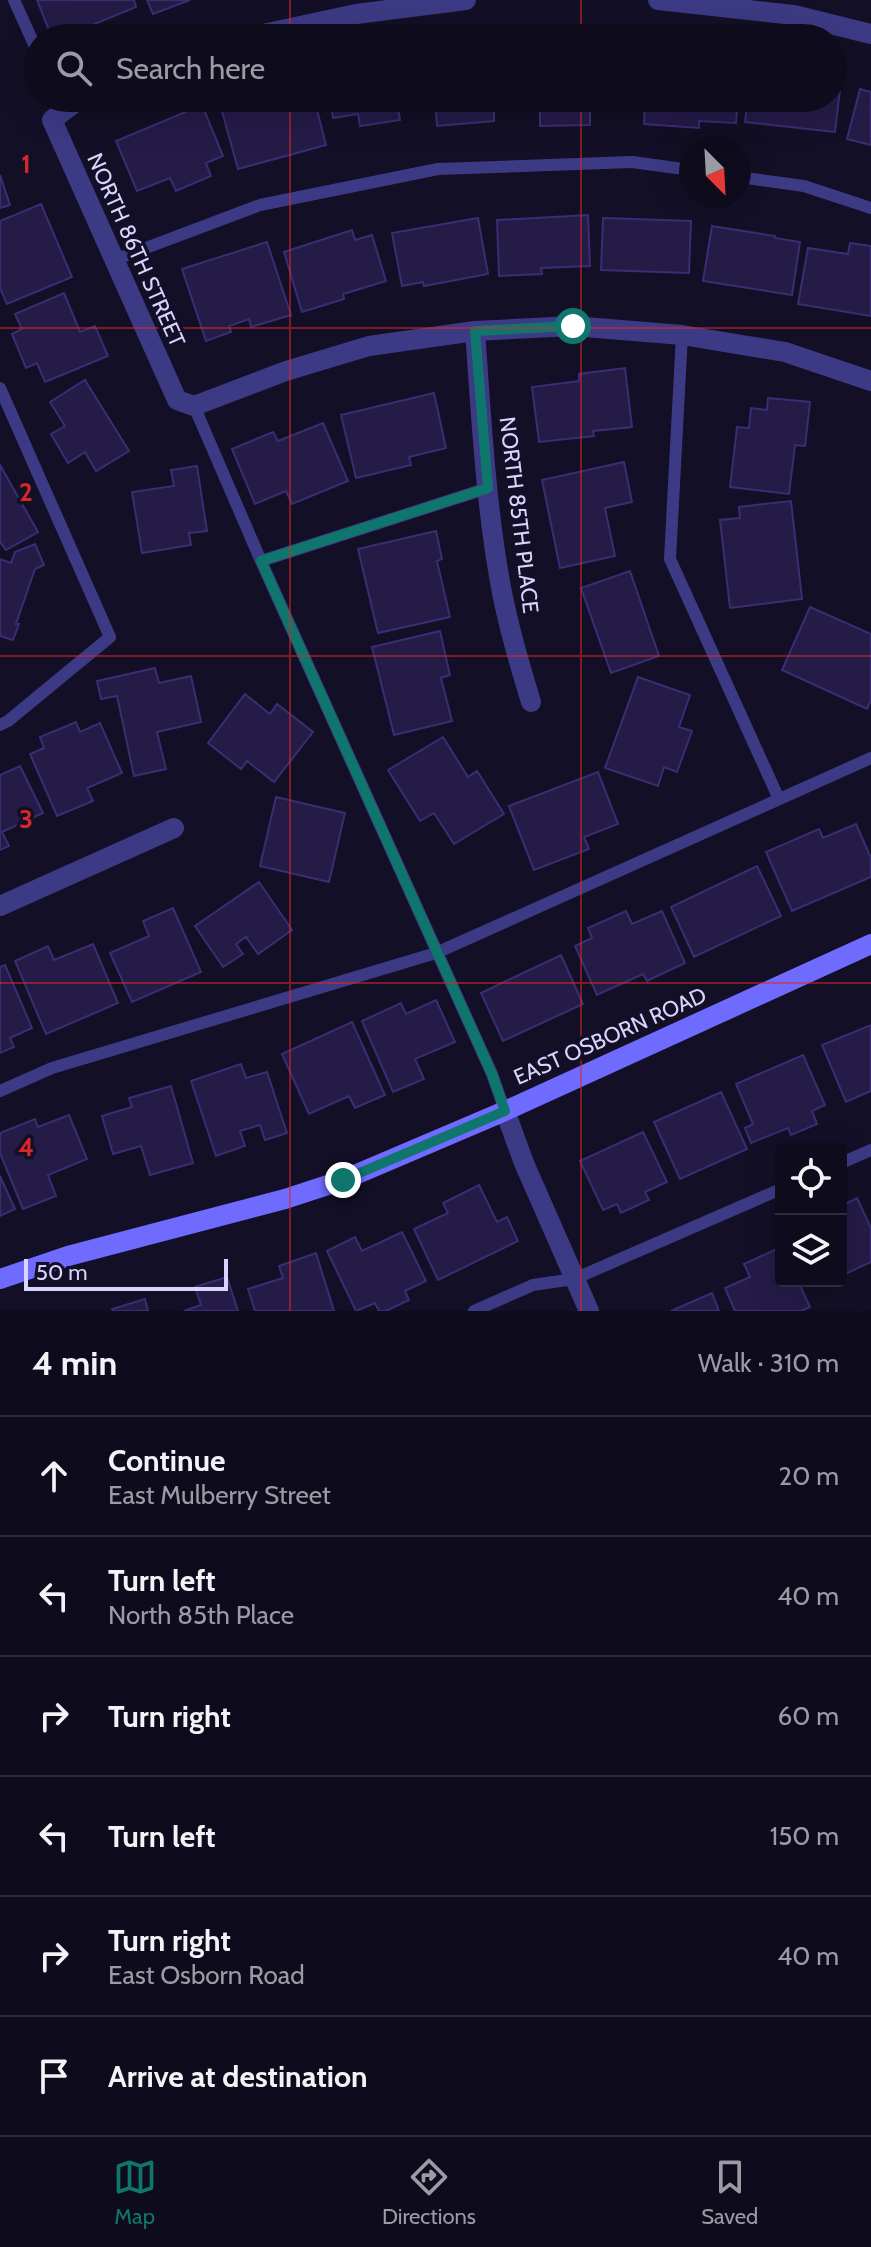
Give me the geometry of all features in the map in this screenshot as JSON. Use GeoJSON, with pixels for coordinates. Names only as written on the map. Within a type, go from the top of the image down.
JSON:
{"type":"FeatureCollection","features":[{"type":"Feature","properties":{"kind":"street"},"geometry":{"type":"LineString","coordinates":[[310,24],[356,14],[466,0]]}},
{"type":"Feature","properties":{"kind":"street"},"geometry":{"type":"LineString","coordinates":[[658,0],[796,8],[842,24]]}},
{"type":"Feature","properties":{"kind":"street"},"geometry":{"type":"LineString","coordinates":[[847,26],[871,34]]}},
{"type":"Feature","properties":{"kind":"street","name":"NORTH 86TH STREET"},"geometry":{"type":"LineString","coordinates":[[66,112],[114,260],[185,403]]}},
{"type":"Feature","properties":{"kind":"street"},"geometry":{"type":"LineString","coordinates":[[185,403],[369,346],[475,331],[573,326],[682,335],[785,352],[871,381]]}},
{"type":"Feature","properties":{"kind":"street","name":"NORTH 85TH PLACE"},"geometry":{"type":"LineString","coordinates":[[475,331],[499,576],[511,638],[531,702]]}},
{"type":"Feature","properties":{"kind":"street"},"geometry":{"type":"LineString","coordinates":[[0,906],[174,828]]}},
{"type":"Feature","properties":{"kind":"street","name":"EAST OSBORN ROAD"},"geometry":{"type":"LineString","coordinates":[[0,1279],[68,1256],[343,1180],[505,1111],[871,944]]}},
{"type":"Feature","properties":{"kind":"street"},"geometry":{"type":"LineString","coordinates":[[505,1111],[524,1163],[589,1311]]}},
{"type":"Feature","properties":{"kind":"lane"},"geometry":{"type":"LineString","coordinates":[[14,0],[25,24]]}},
{"type":"Feature","properties":{"kind":"lane"},"geometry":{"type":"LineString","coordinates":[[114,260],[260,205],[438,169],[632,162],[679,168]]}},
{"type":"Feature","properties":{"kind":"lane"},"geometry":{"type":"LineString","coordinates":[[751,179],[804,186],[871,208]]}},
{"type":"Feature","properties":{"kind":"lane"},"geometry":{"type":"LineString","coordinates":[[682,335],[670,559],[779,799]]}},
{"type":"Feature","properties":{"kind":"lane"},"geometry":{"type":"LineString","coordinates":[[0,388],[110,637],[0,725]]}},
{"type":"Feature","properties":{"kind":"lane"},"geometry":{"type":"LineString","coordinates":[[185,403],[261,561],[492,1074],[505,1111]]}},
{"type":"Feature","properties":{"kind":"lane"},"geometry":{"type":"LineString","coordinates":[[261,561],[488,488]]}},
{"type":"Feature","properties":{"kind":"lane"},"geometry":{"type":"LineString","coordinates":[[0,1091],[52,1068],[436,953],[871,758]]}},
{"type":"Feature","properties":{"kind":"lane"},"geometry":{"type":"LineString","coordinates":[[847,1160],[871,1150]]}},
{"type":"Feature","properties":{"kind":"lane"},"geometry":{"type":"LineString","coordinates":[[474,1311],[533,1285],[574,1279],[775,1192]]}},
{"type":"Feature","properties":{"kind":"building"},"geometry":{"type":"Polygon","coordinates":[[[37,0],[134,0],[136,7],[95,24],[46,24],[37,0]]]}},
{"type":"Feature","properties":{"kind":"building"},"geometry":{"type":"Polygon","coordinates":[[[147,0],[190,0],[153,14],[147,0]]]}},
{"type":"Feature","properties":{"kind":"building"},"geometry":{"type":"Polygon","coordinates":[[[860,89],[871,92],[871,145],[847,139],[860,89]]]}},
{"type":"Feature","properties":{"kind":"building"},"geometry":{"type":"Polygon","coordinates":[[[185,112],[205,112],[223,156],[206,163],[211,176],[176,191],[170,178],[137,191],[116,141],[185,112]]]}},
{"type":"Feature","properties":{"kind":"building"},"geometry":{"type":"Polygon","coordinates":[[[222,112],[318,112],[326,145],[238,169],[222,112]]]}},
{"type":"Feature","properties":{"kind":"building"},"geometry":{"type":"Polygon","coordinates":[[[332,112],[399,112],[400,120],[360,126],[358,114],[333,118],[332,112]]]}},
{"type":"Feature","properties":{"kind":"building"},"geometry":{"type":"Polygon","coordinates":[[[436,112],[494,112],[494,121],[437,126],[436,112]]]}},
{"type":"Feature","properties":{"kind":"building"},"geometry":{"type":"Polygon","coordinates":[[[540,112],[590,112],[590,125],[540,126],[540,112]]]}},
{"type":"Feature","properties":{"kind":"building"},"geometry":{"type":"Polygon","coordinates":[[[644,112],[737,112],[736,123],[699,121],[699,128],[644,124],[644,112]]]}},
{"type":"Feature","properties":{"kind":"building"},"geometry":{"type":"Polygon","coordinates":[[[746,112],[837,112],[835,132],[745,122],[746,112]]]}},
{"type":"Feature","properties":{"kind":"building"},"geometry":{"type":"Polygon","coordinates":[[[0,175],[10,205],[0,208],[0,175]]]}},
{"type":"Feature","properties":{"kind":"building"},"geometry":{"type":"Polygon","coordinates":[[[41,204],[72,277],[7,304],[0,288],[0,221],[41,204]]]}},
{"type":"Feature","properties":{"kind":"building"},"geometry":{"type":"Polygon","coordinates":[[[588,215],[590,266],[541,268],[542,274],[499,276],[497,220],[588,215]]]}},
{"type":"Feature","properties":{"kind":"building"},"geometry":{"type":"Polygon","coordinates":[[[478,218],[488,274],[424,286],[423,282],[402,286],[392,233],[478,218]]]}},
{"type":"Feature","properties":{"kind":"building"},"geometry":{"type":"Polygon","coordinates":[[[603,218],[691,221],[689,273],[601,270],[603,218]]]}},
{"type":"Feature","properties":{"kind":"building"},"geometry":{"type":"Polygon","coordinates":[[[712,226],[800,242],[792,295],[703,281],[712,226]]]}},
{"type":"Feature","properties":{"kind":"building"},"geometry":{"type":"Polygon","coordinates":[[[352,230],[355,240],[372,235],[386,281],[343,294],[344,299],[302,312],[284,252],[352,230]]]}},
{"type":"Feature","properties":{"kind":"building"},"geometry":{"type":"Polygon","coordinates":[[[267,242],[291,315],[251,327],[249,319],[229,326],[231,332],[206,341],[182,269],[267,242]]]}},
{"type":"Feature","properties":{"kind":"building"},"geometry":{"type":"Polygon","coordinates":[[[850,243],[871,246],[871,316],[798,304],[808,248],[848,254],[850,243]]]}},
{"type":"Feature","properties":{"kind":"building"},"geometry":{"type":"Polygon","coordinates":[[[64,293],[80,332],[95,326],[108,356],[45,382],[37,363],[26,368],[12,334],[22,329],[15,314],[64,293]]]}},
{"type":"Feature","properties":{"kind":"building"},"geometry":{"type":"Polygon","coordinates":[[[625,368],[632,427],[593,431],[594,436],[539,442],[532,387],[579,381],[579,374],[625,368]]]}},
{"type":"Feature","properties":{"kind":"building"},"geometry":{"type":"Polygon","coordinates":[[[85,380],[129,451],[96,471],[85,452],[68,463],[51,434],[65,426],[50,402],[85,380]]]}},
{"type":"Feature","properties":{"kind":"building"},"geometry":{"type":"Polygon","coordinates":[[[434,393],[446,448],[409,457],[411,465],[356,478],[341,415],[434,393]]]}},
{"type":"Feature","properties":{"kind":"building"},"geometry":{"type":"Polygon","coordinates":[[[768,398],[810,402],[805,446],[795,445],[789,494],[730,487],[737,427],[749,428],[751,408],[767,410],[768,398]]]}},
{"type":"Feature","properties":{"kind":"building"},"geometry":{"type":"Polygon","coordinates":[[[323,423],[348,481],[292,504],[286,491],[255,504],[232,449],[273,432],[278,441],[323,423]]]}},
{"type":"Feature","properties":{"kind":"building"},"geometry":{"type":"Polygon","coordinates":[[[624,462],[632,502],[605,508],[615,556],[560,568],[542,480],[624,462]]]}},
{"type":"Feature","properties":{"kind":"building"},"geometry":{"type":"Polygon","coordinates":[[[0,465],[38,532],[6,550],[0,542],[0,465]]]}},
{"type":"Feature","properties":{"kind":"building"},"geometry":{"type":"Polygon","coordinates":[[[197,466],[207,531],[189,533],[191,545],[142,553],[132,492],[174,486],[171,470],[197,466]]]}},
{"type":"Feature","properties":{"kind":"building"},"geometry":{"type":"Polygon","coordinates":[[[791,501],[802,599],[730,608],[720,520],[740,518],[739,507],[791,501]]]}},
{"type":"Feature","properties":{"kind":"building"},"geometry":{"type":"Polygon","coordinates":[[[436,531],[442,559],[437,561],[450,617],[378,633],[358,549],[436,531]]]}},
{"type":"Feature","properties":{"kind":"building"},"geometry":{"type":"Polygon","coordinates":[[[35,544],[44,565],[35,569],[13,640],[0,636],[0,559],[11,563],[15,552],[35,544]]]}},
{"type":"Feature","properties":{"kind":"building"},"geometry":{"type":"Polygon","coordinates":[[[630,571],[659,656],[611,673],[581,588],[630,571]]]}},
{"type":"Feature","properties":{"kind":"building"},"geometry":{"type":"Polygon","coordinates":[[[810,607],[871,634],[871,700],[867,709],[782,670],[810,607]]]}},
{"type":"Feature","properties":{"kind":"building"},"geometry":{"type":"Polygon","coordinates":[[[440,631],[450,675],[441,678],[452,721],[394,735],[372,647],[440,631]]]}},
{"type":"Feature","properties":{"kind":"building"},"geometry":{"type":"Polygon","coordinates":[[[155,668],[159,683],[191,676],[201,722],[157,732],[166,769],[134,776],[117,696],[101,699],[97,681],[155,668]]]}},
{"type":"Feature","properties":{"kind":"building"},"geometry":{"type":"Polygon","coordinates":[[[638,677],[690,695],[679,727],[692,731],[677,772],[664,767],[658,786],[605,768],[638,677]]]}},
{"type":"Feature","properties":{"kind":"building"},"geometry":{"type":"Polygon","coordinates":[[[245,694],[270,714],[277,704],[313,732],[274,782],[247,761],[241,769],[208,743],[245,694]]]}},
{"type":"Feature","properties":{"kind":"building"},"geometry":{"type":"Polygon","coordinates":[[[76,722],[80,732],[100,723],[122,773],[87,788],[93,801],[57,816],[30,754],[44,748],[40,737],[76,722]]]}},
{"type":"Feature","properties":{"kind":"building"},"geometry":{"type":"Polygon","coordinates":[[[443,737],[468,777],[477,771],[504,814],[454,844],[434,813],[420,821],[388,770],[443,737]]]}},
{"type":"Feature","properties":{"kind":"building"},"geometry":{"type":"Polygon","coordinates":[[[20,766],[43,813],[2,832],[9,846],[0,850],[0,775],[20,766]]]}},
{"type":"Feature","properties":{"kind":"building"},"geometry":{"type":"Polygon","coordinates":[[[598,772],[618,824],[584,837],[589,849],[534,870],[509,806],[598,772]]]}},
{"type":"Feature","properties":{"kind":"building"},"geometry":{"type":"Polygon","coordinates":[[[276,797],[345,813],[329,882],[260,866],[276,797]]]}},
{"type":"Feature","properties":{"kind":"building"},"geometry":{"type":"Polygon","coordinates":[[[856,824],[871,858],[871,877],[792,911],[766,852],[819,829],[823,838],[856,824]]]}},
{"type":"Feature","properties":{"kind":"building"},"geometry":{"type":"Polygon","coordinates":[[[757,866],[781,916],[694,957],[671,907],[757,866]]]}},
{"type":"Feature","properties":{"kind":"building"},"geometry":{"type":"Polygon","coordinates":[[[259,882],[292,930],[258,954],[246,937],[236,944],[243,954],[223,967],[195,926],[259,882]]]}},
{"type":"Feature","properties":{"kind":"building"},"geometry":{"type":"Polygon","coordinates":[[[173,908],[201,972],[132,1002],[110,953],[149,936],[143,921],[173,908]]]}},
{"type":"Feature","properties":{"kind":"building"},"geometry":{"type":"Polygon","coordinates":[[[626,911],[632,924],[662,911],[685,963],[647,981],[643,974],[597,995],[575,946],[592,938],[588,928],[626,911]]]}},
{"type":"Feature","properties":{"kind":"building"},"geometry":{"type":"Polygon","coordinates":[[[93,944],[118,1003],[46,1034],[15,961],[48,946],[54,960],[93,944]]]}},
{"type":"Feature","properties":{"kind":"building"},"geometry":{"type":"Polygon","coordinates":[[[561,955],[583,1004],[503,1041],[481,993],[561,955]]]}},
{"type":"Feature","properties":{"kind":"building"},"geometry":{"type":"Polygon","coordinates":[[[5,965],[32,1028],[10,1038],[14,1047],[0,1053],[0,967],[5,965]]]}},
{"type":"Feature","properties":{"kind":"building"},"geometry":{"type":"Polygon","coordinates":[[[436,1000],[455,1042],[415,1059],[424,1079],[393,1092],[362,1021],[401,1003],[406,1014],[436,1000]]]}},
{"type":"Feature","properties":{"kind":"building"},"geometry":{"type":"Polygon","coordinates":[[[352,1022],[385,1095],[355,1108],[349,1096],[309,1114],[282,1054],[352,1022]]]}},
{"type":"Feature","properties":{"kind":"building"},"geometry":{"type":"Polygon","coordinates":[[[871,1025],[871,1091],[846,1102],[822,1045],[871,1025]]]}},
{"type":"Feature","properties":{"kind":"building"},"geometry":{"type":"Polygon","coordinates":[[[803,1055],[825,1105],[812,1111],[817,1124],[791,1135],[788,1128],[751,1143],[745,1128],[753,1124],[736,1084],[803,1055]]]}},
{"type":"Feature","properties":{"kind":"building"},"geometry":{"type":"Polygon","coordinates":[[[241,1064],[246,1078],[267,1072],[287,1133],[265,1140],[260,1125],[240,1131],[245,1146],[216,1156],[191,1081],[241,1064]]]}},
{"type":"Feature","properties":{"kind":"building"},"geometry":{"type":"Polygon","coordinates":[[[171,1086],[193,1163],[150,1175],[141,1146],[113,1154],[102,1116],[132,1107],[129,1098],[171,1086]]]}},
{"type":"Feature","properties":{"kind":"building"},"geometry":{"type":"Polygon","coordinates":[[[721,1092],[747,1149],[680,1179],[654,1122],[721,1092]]]}},
{"type":"Feature","properties":{"kind":"building"},"geometry":{"type":"Polygon","coordinates":[[[69,1115],[87,1159],[48,1175],[56,1196],[23,1209],[0,1153],[0,1133],[35,1119],[38,1127],[69,1115]]]}},
{"type":"Feature","properties":{"kind":"building"},"geometry":{"type":"Polygon","coordinates":[[[643,1132],[667,1182],[645,1192],[649,1200],[621,1213],[617,1204],[603,1210],[580,1161],[643,1132]]]}},
{"type":"Feature","properties":{"kind":"building"},"geometry":{"type":"Polygon","coordinates":[[[0,1176],[15,1209],[0,1216],[0,1176]]]}},
{"type":"Feature","properties":{"kind":"building"},"geometry":{"type":"Polygon","coordinates":[[[479,1185],[497,1222],[507,1217],[518,1241],[438,1280],[414,1229],[448,1213],[443,1203],[479,1185]]]}},
{"type":"Feature","properties":{"kind":"building"},"geometry":{"type":"Polygon","coordinates":[[[857,1198],[871,1228],[871,1262],[847,1273],[847,1215],[847,1203],[857,1198]]]}},
{"type":"Feature","properties":{"kind":"building"},"geometry":{"type":"Polygon","coordinates":[[[402,1232],[426,1281],[405,1291],[409,1300],[386,1311],[379,1311],[375,1303],[356,1311],[327,1251],[355,1237],[362,1251],[402,1232]]]}},
{"type":"Feature","properties":{"kind":"building"},"geometry":{"type":"Polygon","coordinates":[[[775,1250],[775,1287],[801,1287],[810,1307],[801,1311],[735,1311],[725,1288],[750,1277],[744,1264],[775,1250]]]}},
{"type":"Feature","properties":{"kind":"building"},"geometry":{"type":"Polygon","coordinates":[[[316,1253],[334,1311],[255,1311],[248,1289],[283,1278],[279,1266],[316,1253]]]}},
{"type":"Feature","properties":{"kind":"building"},"geometry":{"type":"Polygon","coordinates":[[[227,1277],[238,1311],[184,1311],[201,1305],[195,1287],[227,1277]]]}},
{"type":"Feature","properties":{"kind":"building"},"geometry":{"type":"Polygon","coordinates":[[[712,1293],[719,1311],[671,1311],[712,1293]]]}},
{"type":"Feature","properties":{"kind":"building"},"geometry":{"type":"Polygon","coordinates":[[[145,1299],[148,1311],[112,1309],[145,1299]]]}},
{"type":"Feature","properties":{"kind":"route"},"geometry":{"type":"LineString","coordinates":[[343,1180],[505,1111],[492,1074],[261,561],[488,488],[475,331],[573,326]]}}]}
